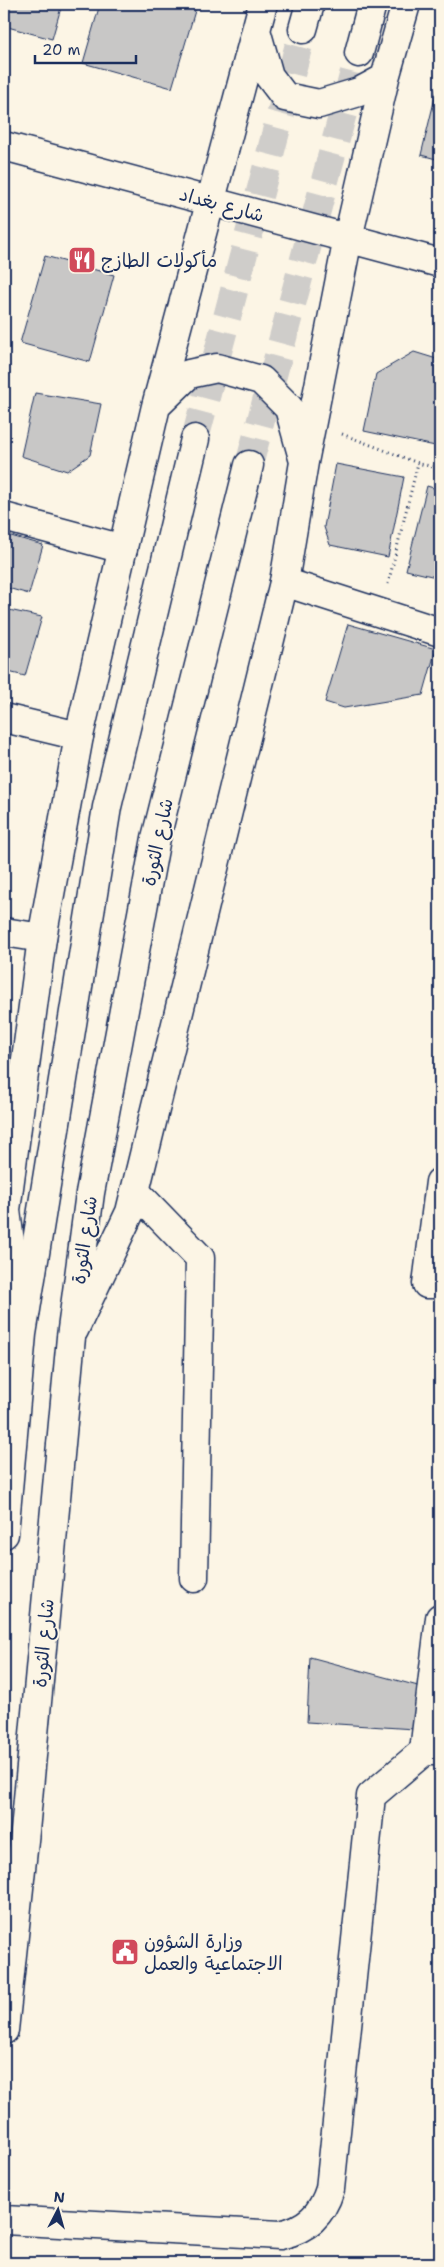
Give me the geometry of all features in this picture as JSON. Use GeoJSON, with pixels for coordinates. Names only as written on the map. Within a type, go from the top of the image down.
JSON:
{"type":"FeatureCollection","features":[{"type":"Feature","properties":{"kind":"main road"},"geometry":{"type":"LineString","coordinates":[[22,1334],[5,1210],[42,938],[79,736],[122,548],[156,406],[212,201],[262,4]]}},
{"type":"Feature","properties":{"kind":"main road"},"geometry":{"type":"LineString","coordinates":[[359,53],[372,4]]}},
{"type":"Feature","properties":{"kind":"main road"},"geometry":{"type":"LineString","coordinates":[[71,1337],[130,1212],[284,582],[304,462],[348,238],[385,78],[406,4]]}},
{"type":"Feature","properties":{"kind":"main road"},"geometry":{"type":"LineString","coordinates":[[256,30],[269,76],[285,98],[319,104],[359,92],[385,78]]}},
{"type":"Feature","properties":{"kind":"main road","name":"شارع بغداد"},"geometry":{"type":"LineString","coordinates":[[4,146],[440,263]]}},
{"type":"Feature","properties":{"kind":"main road"},"geometry":{"type":"LineString","coordinates":[[156,406],[189,374],[217,368],[261,380],[289,408],[304,462]]}},
{"type":"Feature","properties":{"kind":"main road"},"geometry":{"type":"LineString","coordinates":[[4,1534],[22,1334],[107,807],[195,439]]}},
{"type":"Feature","properties":{"kind":"main road","name":"شارع الثورة"},"geometry":{"type":"LineString","coordinates":[[4,2030],[26,1821],[71,1337],[90,1193],[156,838],[249,465]]}},
{"type":"Feature","properties":{"kind":"main road"},"geometry":{"type":"LineString","coordinates":[[4,517],[122,548]]}},
{"type":"Feature","properties":{"kind":"main road"},"geometry":{"type":"LineString","coordinates":[[284,582],[440,632]]}},
{"type":"Feature","properties":{"kind":"main road"},"geometry":{"type":"LineString","coordinates":[[4,718],[79,736]]}},
{"type":"Feature","properties":{"kind":"main road"},"geometry":{"type":"LineString","coordinates":[[4,932],[42,938]]}},
{"type":"Feature","properties":{"kind":"main road"},"geometry":{"type":"LineString","coordinates":[[440,1182],[427,1284],[440,1284]]}},
{"type":"Feature","properties":{"kind":"main road"},"geometry":{"type":"LineString","coordinates":[[135,1191],[200,1258],[194,1578]]}},
{"type":"Feature","properties":{"kind":"main road"},"geometry":{"type":"LineString","coordinates":[[4,2220],[280,2235],[294,2232],[308,2224],[318,2215],[326,2203],[330,2189],[371,1796],[432,1751],[440,1618]]}},
{"type":"Feature","properties":{"kind":"path"},"geometry":{"type":"LineString","coordinates":[[312,423],[418,463],[440,469]]}},
{"type":"Feature","properties":{"kind":"path"},"geometry":{"type":"LineString","coordinates":[[381,613],[418,463]]}},
{"type":"Feature","properties":{"kind":"building"},"geometry":{"type":"Polygon","coordinates":[[[4,4],[62,4],[52,39],[4,26],[4,4]]]}},
{"type":"Feature","properties":{"kind":"building"},"geometry":{"type":"Polygon","coordinates":[[[100,4],[197,4],[172,88],[83,63],[100,4]]]}},
{"type":"Feature","properties":{"kind":"building"},"geometry":{"type":"Polygon","coordinates":[[[440,77],[440,160],[421,155],[440,77]]]}},
{"type":"Feature","properties":{"kind":"building"},"geometry":{"type":"Polygon","coordinates":[[[45,256],[114,275],[90,362],[20,343],[45,256]]]}},
{"type":"Feature","properties":{"kind":"building"},"geometry":{"type":"Polygon","coordinates":[[[414,352],[440,360],[440,447],[364,431],[376,374],[414,352]]]}},
{"type":"Feature","properties":{"kind":"building"},"geometry":{"type":"Polygon","coordinates":[[[35,393],[101,404],[90,455],[67,471],[21,456],[35,393]]]}},
{"type":"Feature","properties":{"kind":"building"},"geometry":{"type":"Polygon","coordinates":[[[336,464],[404,477],[388,557],[330,545],[324,527],[336,464]]]}},
{"type":"Feature","properties":{"kind":"building"},"geometry":{"type":"Polygon","coordinates":[[[427,486],[440,490],[440,578],[406,570],[427,486]]]}},
{"type":"Feature","properties":{"kind":"building"},"geometry":{"type":"Polygon","coordinates":[[[4,534],[43,545],[29,594],[4,587],[4,534]]]}},
{"type":"Feature","properties":{"kind":"building"},"geometry":{"type":"Polygon","coordinates":[[[4,609],[42,617],[25,676],[4,671],[4,609]]]}},
{"type":"Feature","properties":{"kind":"building"},"geometry":{"type":"Polygon","coordinates":[[[348,624],[436,649],[423,695],[344,708],[325,702],[348,624]]]}},
{"type":"Feature","properties":{"kind":"building"},"geometry":{"type":"Polygon","coordinates":[[[310,1657],[418,1686],[414,1729],[307,1722],[310,1657]]]}},
{"type":"Feature","properties":{"kind":"tunnel"},"geometry":{"type":"LineString","coordinates":[[195,439],[303,29]]}},
{"type":"Feature","properties":{"kind":"tunnel"},"geometry":{"type":"LineString","coordinates":[[249,465],[359,53]]}},
{"type":"Feature","properties":{"kind":"place","name":"مأكولات الطازج"},"geometry":{"type":"Point","coordinates":[82,260]}},
{"type":"Feature","properties":{"kind":"place","name":"وزارة الشؤون الاجتماعية والعمل"},"geometry":{"type":"Point","coordinates":[125,1952]}}]}
